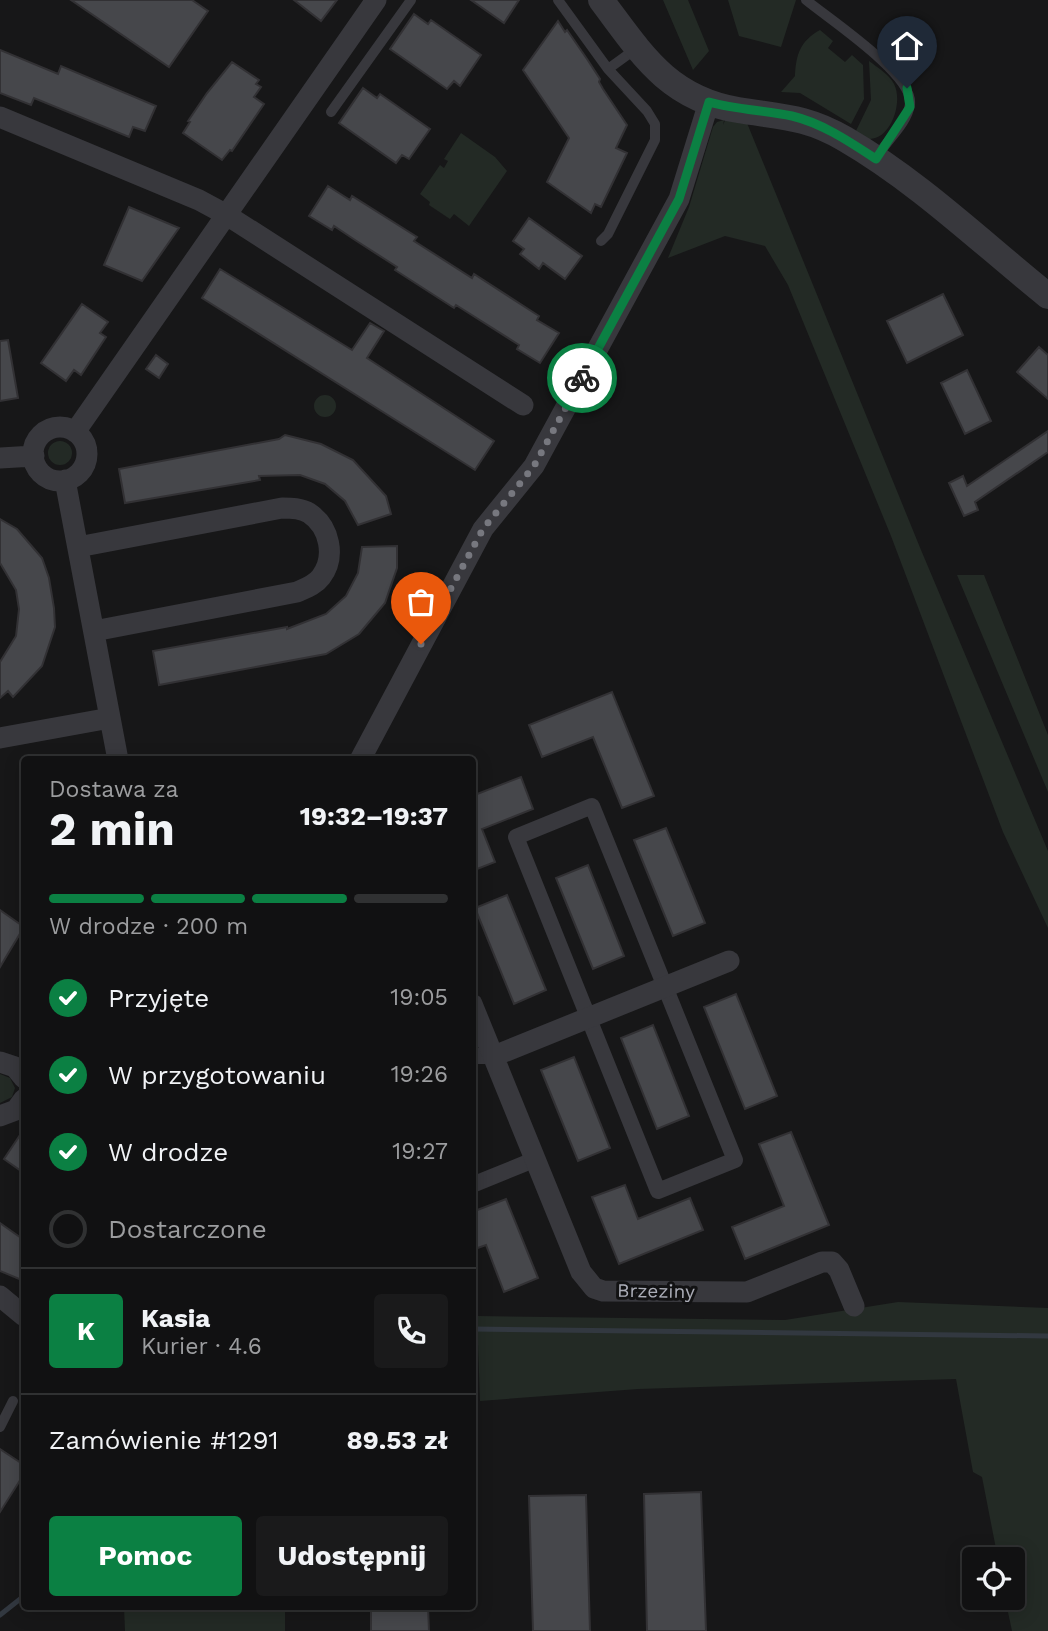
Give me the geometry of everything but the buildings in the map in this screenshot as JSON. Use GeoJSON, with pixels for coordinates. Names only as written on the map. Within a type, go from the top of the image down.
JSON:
{"type":"FeatureCollection","features":[{"type":"Feature","properties":{"kind":"street"},"geometry":{"type":"LineString","coordinates":[[75,432],[376,0]]}},
{"type":"Feature","properties":{"kind":"street"},"geometry":{"type":"LineString","coordinates":[[601,0],[662,76],[683,90],[709,102],[794,117],[827,130],[876,159],[928,198],[1048,296]]}},
{"type":"Feature","properties":{"kind":"street"},"geometry":{"type":"LineString","coordinates":[[362,756],[483,529],[534,466],[679,199],[709,102]]}},
{"type":"Feature","properties":{"kind":"street"},"geometry":{"type":"LineString","coordinates":[[0,117],[199,200],[225,214],[523,405]]}},
{"type":"Feature","properties":{"kind":"street"},"geometry":{"type":"LineString","coordinates":[[61,427],[75,432],[82,438],[87,454],[81,471],[65,480],[44,475],[34,456],[36,442],[46,431],[61,427]]}},
{"type":"Feature","properties":{"kind":"street"},"geometry":{"type":"LineString","coordinates":[[0,458],[34,456]]}},
{"type":"Feature","properties":{"kind":"street"},"geometry":{"type":"LineString","coordinates":[[65,480],[117,756]]}},
{"type":"Feature","properties":{"kind":"street"},"geometry":{"type":"LineString","coordinates":[[78,547],[282,508],[309,513],[323,527],[328,538],[330,551],[321,576],[311,586],[297,592],[94,631]]}},
{"type":"Feature","properties":{"kind":"street"},"geometry":{"type":"LineString","coordinates":[[0,738],[110,718]]}},
{"type":"Feature","properties":{"kind":"street"},"geometry":{"type":"LineString","coordinates":[[592,806],[735,1160],[658,1191],[589,1018],[516,837],[592,806]]}},
{"type":"Feature","properties":{"kind":"street"},"geometry":{"type":"LineString","coordinates":[[483,1056],[589,1018],[729,961]]}},
{"type":"Feature","properties":{"kind":"street","name":"Brzeziny"},"geometry":{"type":"LineString","coordinates":[[476,1023],[483,1056],[536,1159],[581,1272],[594,1288],[603,1291],[747,1292],[822,1262],[832,1262],[839,1270],[854,1306]]}},
{"type":"Feature","properties":{"kind":"street"},"geometry":{"type":"LineString","coordinates":[[0,1116],[16,1111],[21,1106]]}},
{"type":"Feature","properties":{"kind":"street"},"geometry":{"type":"LineString","coordinates":[[476,1183],[536,1159]]}},
{"type":"Feature","properties":{"kind":"street"},"geometry":{"type":"LineString","coordinates":[[0,1296],[21,1314]]}},
{"type":"Feature","properties":{"kind":"lane"},"geometry":{"type":"LineString","coordinates":[[331,112],[411,0]]}},
{"type":"Feature","properties":{"kind":"lane"},"geometry":{"type":"LineString","coordinates":[[558,0],[608,69],[647,111],[655,124],[655,140],[608,234],[601,241]]}},
{"type":"Feature","properties":{"kind":"lane"},"geometry":{"type":"LineString","coordinates":[[806,0],[887,64],[907,88],[910,107],[876,159]]}},
{"type":"Feature","properties":{"kind":"lane"},"geometry":{"type":"LineString","coordinates":[[608,69],[637,48]]}},
{"type":"Feature","properties":{"kind":"lane"},"geometry":{"type":"LineString","coordinates":[[0,1427],[13,1402]]}},
{"type":"Feature","properties":{"kind":"shaded area"},"geometry":{"type":"Polygon","coordinates":[[[663,0],[688,0],[709,51],[693,70],[663,0]]]}},
{"type":"Feature","properties":{"kind":"shaded area"},"geometry":{"type":"Polygon","coordinates":[[[728,0],[796,0],[781,47],[739,36],[728,0]]]}},
{"type":"Feature","properties":{"kind":"shaded area"},"geometry":{"type":"Polygon","coordinates":[[[820,30],[833,41],[828,48],[845,62],[852,55],[863,65],[864,99],[851,124],[800,93],[781,92],[795,76],[798,55],[804,44],[820,30]]]}},
{"type":"Feature","properties":{"kind":"shaded area"},"geometry":{"type":"Polygon","coordinates":[[[869,61],[892,80],[897,100],[890,126],[878,137],[868,139],[854,135],[871,100],[869,61]]]}},
{"type":"Feature","properties":{"kind":"shaded area"},"geometry":{"type":"Polygon","coordinates":[[[727,116],[747,123],[921,550],[1048,851],[1048,928],[1003,832],[891,536],[788,285],[765,246],[725,236],[668,258],[689,207],[713,127],[724,120],[723,125],[727,116]]]}},
{"type":"Feature","properties":{"kind":"shaded area"},"geometry":{"type":"Polygon","coordinates":[[[461,133],[495,157],[507,171],[469,226],[454,214],[450,219],[429,205],[430,202],[420,194],[440,165],[444,168],[448,161],[444,159],[461,133]]]}},
{"type":"Feature","properties":{"kind":"shaded area"},"geometry":{"type":"Polygon","coordinates":[[[325,395],[333,398],[336,406],[333,414],[325,417],[317,414],[314,406],[317,398],[325,395]]]}},
{"type":"Feature","properties":{"kind":"shaded area"},"geometry":{"type":"Polygon","coordinates":[[[60,441],[69,444],[72,453],[69,462],[60,465],[51,462],[48,453],[51,444],[60,441]]]}},
{"type":"Feature","properties":{"kind":"shaded area"},"geometry":{"type":"Polygon","coordinates":[[[957,575],[984,575],[1048,735],[1048,792],[957,575]]]}},
{"type":"Feature","properties":{"kind":"shaded area"},"geometry":{"type":"Polygon","coordinates":[[[0,1074],[10,1078],[15,1088],[12,1097],[0,1103],[0,1074]]]}},
{"type":"Feature","properties":{"kind":"shaded area"},"geometry":{"type":"Polygon","coordinates":[[[898,1302],[1048,1308],[1048,1631],[1012,1631],[1008,1610],[1025,1610],[1025,1547],[996,1547],[982,1477],[973,1472],[956,1379],[638,1389],[480,1401],[477,1316],[785,1320],[898,1302]]]}},
{"type":"Feature","properties":{"kind":"shaded area"},"geometry":{"type":"Polygon","coordinates":[[[124,1610],[285,1610],[285,1631],[125,1631],[124,1610]]]}},
{"type":"Feature","properties":{"kind":"waterway"},"geometry":{"type":"LineString","coordinates":[[476,1329],[1048,1336]]}},
{"type":"Feature","properties":{"kind":"waterway"},"geometry":{"type":"LineString","coordinates":[[0,1615],[21,1598]]}},
{"type":"Feature","properties":{"kind":"way so far"},"geometry":{"type":"LineString","coordinates":[[421,644],[483,529],[534,466],[582,378]]}},
{"type":"Feature","properties":{"kind":"route"},"geometry":{"type":"LineString","coordinates":[[582,378],[679,199],[709,102],[794,117],[845,139],[876,159],[910,107],[907,88]]}}]}
